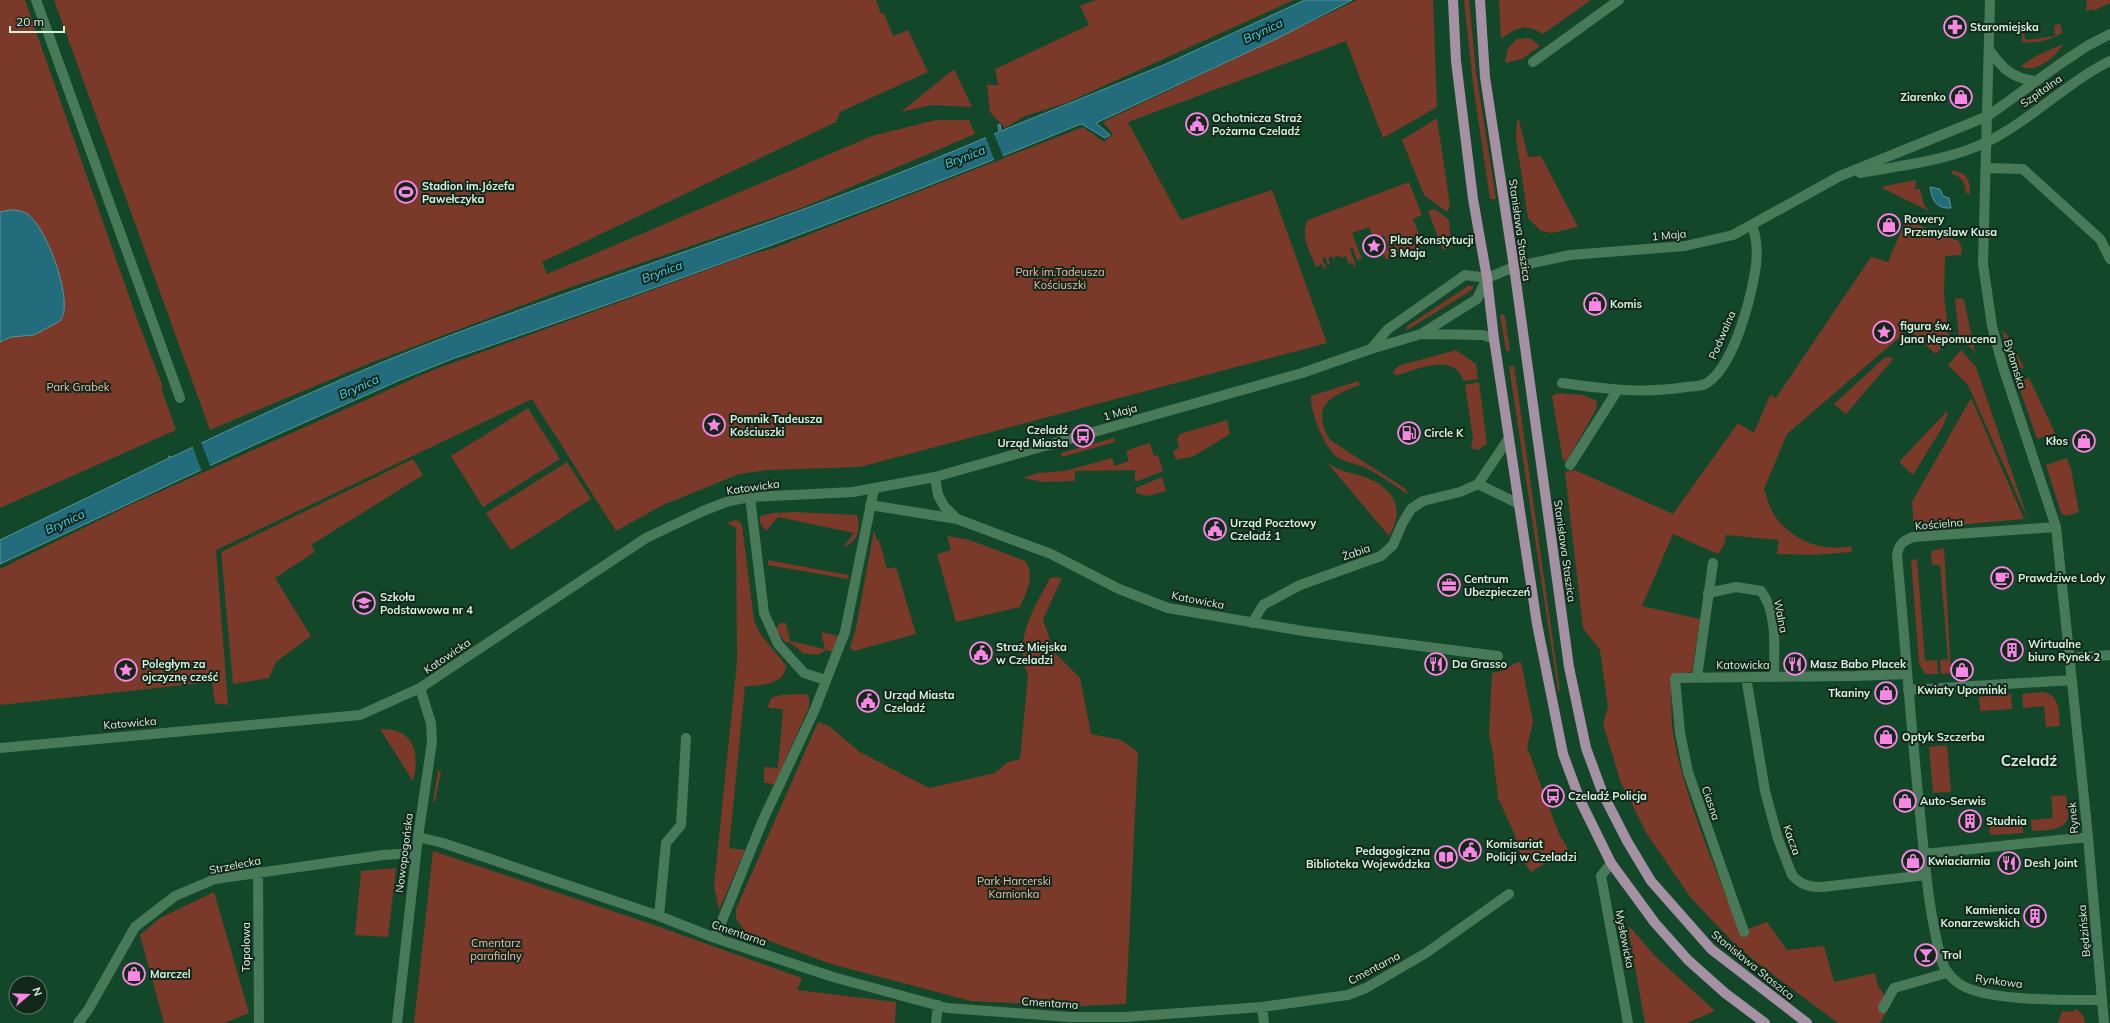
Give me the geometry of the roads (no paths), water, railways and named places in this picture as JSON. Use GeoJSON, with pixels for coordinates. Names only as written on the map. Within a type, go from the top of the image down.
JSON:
{"type":"FeatureCollection","features":[{"type":"Feature","properties":{"kind":"main road"},"geometry":{"type":"LineString","coordinates":[[1453,0],[1456,61],[1468,163],[1487,278],[1494,339],[1546,674],[1562,754],[1580,800],[1611,863],[1655,924],[1688,960],[1725,993],[1765,1023]]}},
{"type":"Feature","properties":{"kind":"main road","name":"Stanisława Staszica"},"geometry":{"type":"LineString","coordinates":[[1480,0],[1485,77],[1514,267],[1570,667],[1586,748],[1603,794],[1635,855],[1652,881],[1676,911],[1711,949],[1807,1023]]}},
{"type":"Feature","properties":{"kind":"street"},"geometry":{"type":"LineString","coordinates":[[36,0],[180,398]]}},
{"type":"Feature","properties":{"kind":"street"},"geometry":{"type":"LineString","coordinates":[[1533,62],[1619,0]]}},
{"type":"Feature","properties":{"kind":"street","name":"Bytomska"},"geometry":{"type":"LineString","coordinates":[[1990,0],[1984,264],[1992,326],[2003,367],[2056,527],[2072,680]]}},
{"type":"Feature","properties":{"kind":"street","name":"Szpitalna"},"geometry":{"type":"LineString","coordinates":[[1988,116],[2035,81],[2087,46],[2110,34]]}},
{"type":"Feature","properties":{"kind":"street","name":"Szpitalna"},"geometry":{"type":"LineString","coordinates":[[1990,51],[2009,72],[2020,79],[2035,81]]}},
{"type":"Feature","properties":{"kind":"street","name":"Szpitalna"},"geometry":{"type":"LineString","coordinates":[[1987,142],[2071,84],[2110,61]]}},
{"type":"Feature","properties":{"kind":"street","name":"1 Maja"},"geometry":{"type":"LineString","coordinates":[[1371,349],[1388,329],[1465,275],[1487,278],[1514,267],[1570,255],[1685,246],[1733,235],[1752,226],[1802,196],[1840,176],[1988,116]]}},
{"type":"Feature","properties":{"kind":"street","name":"1 Maja"},"geometry":{"type":"LineString","coordinates":[[1840,176],[1926,162],[1987,142]]}},
{"type":"Feature","properties":{"kind":"street"},"geometry":{"type":"LineString","coordinates":[[1986,168],[2023,169],[2100,239],[2110,259]]}},
{"type":"Feature","properties":{"kind":"street","name":"Podwalna"},"geometry":{"type":"LineString","coordinates":[[1562,383],[1617,391],[1660,391],[1706,384],[1721,368],[1742,326],[1754,281],[1757,238],[1752,226]]}},
{"type":"Feature","properties":{"kind":"street","name":"1 Maja"},"geometry":{"type":"LineString","coordinates":[[874,489],[935,477],[1302,373],[1371,349],[1421,334],[1477,299],[1487,278]]}},
{"type":"Feature","properties":{"kind":"street"},"geometry":{"type":"LineString","coordinates":[[1421,334],[1483,335],[1494,339]]}},
{"type":"Feature","properties":{"kind":"street"},"geometry":{"type":"LineString","coordinates":[[1570,465],[1617,391]]}},
{"type":"Feature","properties":{"kind":"street"},"geometry":{"type":"LineString","coordinates":[[1509,438],[1478,484],[1519,504]]}},
{"type":"Feature","properties":{"kind":"street","name":"Katowicka"},"geometry":{"type":"LineString","coordinates":[[935,477],[938,495],[944,506],[957,519],[1051,554],[1120,589],[1168,608],[1252,623],[1498,656]]}},
{"type":"Feature","properties":{"kind":"street","name":"Żabia"},"geometry":{"type":"LineString","coordinates":[[1252,623],[1262,605],[1300,585],[1381,556],[1393,545],[1402,524],[1411,509],[1423,501],[1460,492],[1478,484]]}},
{"type":"Feature","properties":{"kind":"street"},"geometry":{"type":"LineString","coordinates":[[715,938],[763,820],[815,709],[825,680],[845,632],[874,489]]}},
{"type":"Feature","properties":{"kind":"street","name":"Katowicka"},"geometry":{"type":"LineString","coordinates":[[0,748],[206,728],[337,719],[360,715],[420,688],[646,538],[703,510],[729,501],[770,495],[853,492],[874,489]]}},
{"type":"Feature","properties":{"kind":"street"},"geometry":{"type":"LineString","coordinates":[[750,498],[764,613],[778,644],[804,673],[825,680]]}},
{"type":"Feature","properties":{"kind":"street"},"geometry":{"type":"LineString","coordinates":[[870,505],[957,519]]}},
{"type":"Feature","properties":{"kind":"street","name":"Kościelna"},"geometry":{"type":"LineString","coordinates":[[1908,690],[1896,555],[1899,545],[1904,540],[1913,537],[2056,527]]}},
{"type":"Feature","properties":{"kind":"street"},"geometry":{"type":"LineString","coordinates":[[1698,677],[1713,563]]}},
{"type":"Feature","properties":{"kind":"street","name":"Walna"},"geometry":{"type":"LineString","coordinates":[[1708,593],[1736,587],[1761,591],[1770,608],[1773,636],[1774,677]]}},
{"type":"Feature","properties":{"kind":"street"},"geometry":{"type":"LineString","coordinates":[[2070,658],[2110,655]]}},
{"type":"Feature","properties":{"kind":"street","name":"Katowicka"},"geometry":{"type":"LineString","coordinates":[[1675,678],[1906,674]]}},
{"type":"Feature","properties":{"kind":"street","name":"Kacza"},"geometry":{"type":"LineString","coordinates":[[1746,677],[1754,732],[1770,813],[1792,875],[1798,882],[1805,885],[1822,887],[1926,875]]}},
{"type":"Feature","properties":{"kind":"street","name":"Ciasna"},"geometry":{"type":"LineString","coordinates":[[1675,678],[1680,733],[1688,772],[1744,932]]}},
{"type":"Feature","properties":{"kind":"street"},"geometry":{"type":"LineString","coordinates":[[1924,854],[1908,690],[2072,680]]}},
{"type":"Feature","properties":{"kind":"street","name":"Rynek"},"geometry":{"type":"LineString","coordinates":[[1924,854],[2088,838],[2072,680]]}},
{"type":"Feature","properties":{"kind":"street","name":"Nowopogońska"},"geometry":{"type":"LineString","coordinates":[[397,1023],[416,853],[432,742],[431,723],[420,688]]}},
{"type":"Feature","properties":{"kind":"street"},"geometry":{"type":"LineString","coordinates":[[659,916],[666,843],[681,826],[686,738]]}},
{"type":"Feature","properties":{"kind":"street","name":"Cmentarna"},"geometry":{"type":"LineString","coordinates":[[418,837],[444,843],[659,916],[715,938],[833,977],[947,1008],[1069,1020],[1262,1007],[1348,995],[1366,988],[1439,944],[1509,894]]}},
{"type":"Feature","properties":{"kind":"street","name":"Będzińska"},"geometry":{"type":"LineString","coordinates":[[2088,838],[2104,1023]]}},
{"type":"Feature","properties":{"kind":"street","name":"Strzelecka"},"geometry":{"type":"LineString","coordinates":[[78,1023],[92,1004],[135,926],[175,896],[215,879],[383,855],[416,853]]}},
{"type":"Feature","properties":{"kind":"street","name":"Rynkowa"},"geometry":{"type":"LineString","coordinates":[[1924,854],[1926,875],[1940,956],[1947,972],[1958,983],[1969,989],[1997,995],[2056,1000],[2102,1000]]}},
{"type":"Feature","properties":{"kind":"street","name":"Mysłowicka"},"geometry":{"type":"LineString","coordinates":[[1611,863],[1601,876],[1628,1023]]}},
{"type":"Feature","properties":{"kind":"street","name":"Topolowa"},"geometry":{"type":"LineString","coordinates":[[258,872],[259,1023]]}},
{"type":"Feature","properties":{"kind":"street"},"geometry":{"type":"LineString","coordinates":[[1883,1008],[1894,988],[1947,972]]}},
{"type":"Feature","properties":{"kind":"street"},"geometry":{"type":"LineString","coordinates":[[936,1023],[938,1005]]}},
{"type":"Feature","properties":{"kind":"street"},"geometry":{"type":"LineString","coordinates":[[1262,1007],[1264,1023]]}},
{"type":"Feature","properties":{"kind":"water","name":"Brynica"},"geometry":{"type":"Polygon","coordinates":[[[1305,0],[1352,0],[1278,38],[1096,123],[1110,135],[1105,138],[1082,124],[1078,125],[845,218],[609,304],[452,359],[400,380],[254,445],[0,564],[0,540],[169,458],[169,456],[172,457],[276,408],[347,377],[454,334],[796,212],[932,160],[999,132],[998,125],[1000,124],[1001,131],[1166,64],[1305,0]]]}},
{"type":"Feature","properties":{"kind":"water"},"geometry":{"type":"Polygon","coordinates":[[[1930,187],[1940,189],[1943,196],[1949,198],[1951,208],[1942,207],[1936,203],[1932,196],[1930,187]]]}},
{"type":"Feature","properties":{"kind":"water"},"geometry":{"type":"Polygon","coordinates":[[[10,210],[28,214],[43,234],[59,274],[64,300],[64,311],[60,321],[34,335],[11,337],[0,342],[0,212],[10,210]]]}},
{"type":"Feature","properties":{"kind":"place","name":"Staromiejska"},"geometry":{"type":"Point","coordinates":[1955,27]}},
{"type":"Feature","properties":{"kind":"place","name":"Ziarenko"},"geometry":{"type":"Point","coordinates":[1961,97]}},
{"type":"Feature","properties":{"kind":"place","name":"Ochotnicza Straż Pożarna Czeladź"},"geometry":{"type":"Point","coordinates":[1197,124]}},
{"type":"Feature","properties":{"kind":"place","name":"Stadion im.Józefa Pawełczyka"},"geometry":{"type":"Point","coordinates":[406,192]}},
{"type":"Feature","properties":{"kind":"place","name":"Rowery Przemyslaw Kusa"},"geometry":{"type":"Point","coordinates":[1889,225]}},
{"type":"Feature","properties":{"kind":"place","name":"Plac Konstytucji 3 Maja"},"geometry":{"type":"Point","coordinates":[1374,246]}},
{"type":"Feature","properties":{"kind":"place","name":"Komis"},"geometry":{"type":"Point","coordinates":[1595,304]}},
{"type":"Feature","properties":{"kind":"place","name":"figura św. Jana Nepomucena"},"geometry":{"type":"Point","coordinates":[1884,332]}},
{"type":"Feature","properties":{"kind":"place","name":"Pomnik Tadeusza Kościuszki"},"geometry":{"type":"Point","coordinates":[714,425]}},
{"type":"Feature","properties":{"kind":"place","name":"Circle K"},"geometry":{"type":"Point","coordinates":[1409,433]}},
{"type":"Feature","properties":{"kind":"place","name":"Czeladź Urząd Miasta"},"geometry":{"type":"Point","coordinates":[1083,436]}},
{"type":"Feature","properties":{"kind":"place","name":"Kłos"},"geometry":{"type":"Point","coordinates":[2084,441]}},
{"type":"Feature","properties":{"kind":"place","name":"Urząd Pocztowy Czeladź 1"},"geometry":{"type":"Point","coordinates":[1215,529]}},
{"type":"Feature","properties":{"kind":"place","name":"Prawdziwe Lody"},"geometry":{"type":"Point","coordinates":[2002,578]}},
{"type":"Feature","properties":{"kind":"place","name":"Centrum Ubezpieczeń"},"geometry":{"type":"Point","coordinates":[1449,585]}},
{"type":"Feature","properties":{"kind":"place","name":"Szkoła Podstawowa nr 4"},"geometry":{"type":"Point","coordinates":[364,603]}},
{"type":"Feature","properties":{"kind":"place","name":"Wirtualne biuro Rynek 2"},"geometry":{"type":"Point","coordinates":[2012,650]}},
{"type":"Feature","properties":{"kind":"place","name":"Straż Miejska w Czeladzi"},"geometry":{"type":"Point","coordinates":[981,653]}},
{"type":"Feature","properties":{"kind":"place","name":"Da Grasso"},"geometry":{"type":"Point","coordinates":[1436,664]}},
{"type":"Feature","properties":{"kind":"place","name":"Masz Babo Placek"},"geometry":{"type":"Point","coordinates":[1795,664]}},
{"type":"Feature","properties":{"kind":"place","name":"Poległym za ojczyznę cześć"},"geometry":{"type":"Point","coordinates":[126,670]}},
{"type":"Feature","properties":{"kind":"place","name":"Kwiaty Upominki"},"geometry":{"type":"Point","coordinates":[1962,670]}},
{"type":"Feature","properties":{"kind":"place","name":"Tkaniny"},"geometry":{"type":"Point","coordinates":[1886,693]}},
{"type":"Feature","properties":{"kind":"place","name":"Urząd Miasta Czeladź"},"geometry":{"type":"Point","coordinates":[868,701]}},
{"type":"Feature","properties":{"kind":"place","name":"Optyk Szczerba"},"geometry":{"type":"Point","coordinates":[1886,737]}},
{"type":"Feature","properties":{"kind":"place","name":"Czeladź Policja"},"geometry":{"type":"Point","coordinates":[1553,796]}},
{"type":"Feature","properties":{"kind":"place","name":"Auto-Serwis"},"geometry":{"type":"Point","coordinates":[1905,801]}},
{"type":"Feature","properties":{"kind":"place","name":"Studnia"},"geometry":{"type":"Point","coordinates":[1970,821]}},
{"type":"Feature","properties":{"kind":"place","name":"Komisariat Policji w Czeladzi"},"geometry":{"type":"Point","coordinates":[1470,850]}},
{"type":"Feature","properties":{"kind":"place","name":"Pedagogiczna Biblioteka Wojewódzka"},"geometry":{"type":"Point","coordinates":[1446,857]}},
{"type":"Feature","properties":{"kind":"place","name":"Kwiaciarnia"},"geometry":{"type":"Point","coordinates":[1913,861]}},
{"type":"Feature","properties":{"kind":"place","name":"Desh Joint"},"geometry":{"type":"Point","coordinates":[2009,863]}},
{"type":"Feature","properties":{"kind":"place","name":"Kamienica Konarzewskich"},"geometry":{"type":"Point","coordinates":[2035,916]}},
{"type":"Feature","properties":{"kind":"place","name":"Trol"},"geometry":{"type":"Point","coordinates":[1926,955]}},
{"type":"Feature","properties":{"kind":"place","name":"Marczel"},"geometry":{"type":"Point","coordinates":[134,974]}},
{"type":"Feature","properties":{"kind":"district","name":"Czeladź"},"geometry":{"type":"Point","coordinates":[2029,761]}},
{"type":"Feature","properties":{"kind":"park label","name":"Park im.Tadeusza Kościuszki"},"geometry":{"type":"Point","coordinates":[1060,278]}},
{"type":"Feature","properties":{"kind":"park label","name":"Park Grabek"},"geometry":{"type":"Point","coordinates":[78,387]}},
{"type":"Feature","properties":{"kind":"park label","name":"Park Harcerski Kamionka"},"geometry":{"type":"Point","coordinates":[1014,887]}},
{"type":"Feature","properties":{"kind":"park label","name":"Cmentarz parafialny"},"geometry":{"type":"Point","coordinates":[496,949]}}]}
